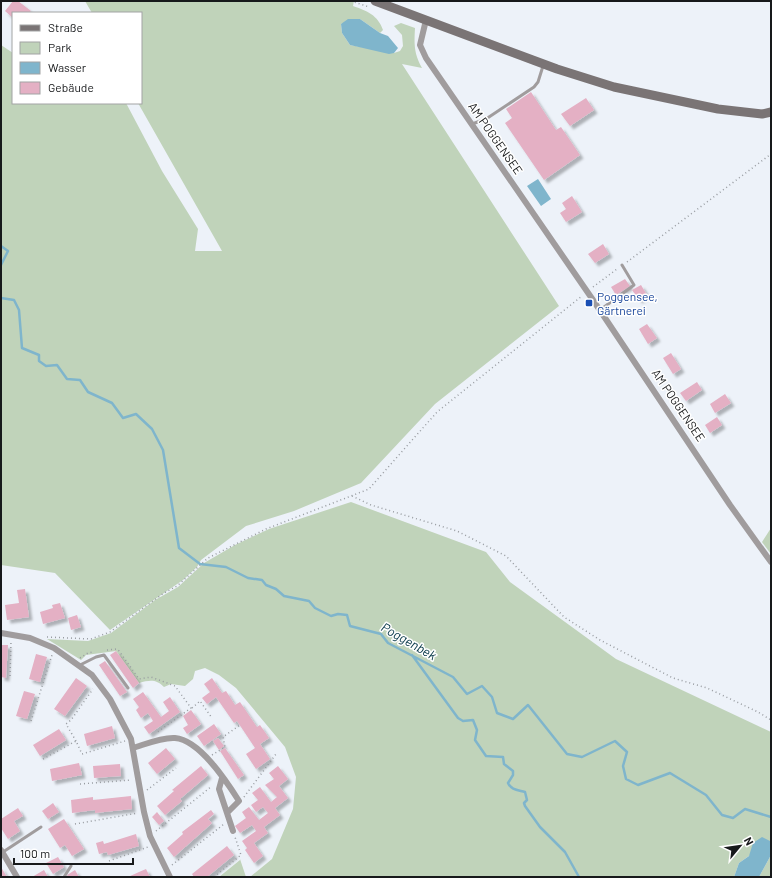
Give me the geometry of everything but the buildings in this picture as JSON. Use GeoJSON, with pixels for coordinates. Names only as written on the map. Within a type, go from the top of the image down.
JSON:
{"type":"FeatureCollection","features":[{"type":"Feature","properties":{"kind":"street"},"geometry":{"type":"LineString","coordinates":[[375,1],[544,64],[614,87],[718,109],[762,114],[771,112]]}},
{"type":"Feature","properties":{"kind":"street","name":"AM POGGENSEE"},"geometry":{"type":"LineString","coordinates":[[426,20],[420,45],[426,58],[600,310],[730,505],[771,562]]}},
{"type":"Feature","properties":{"kind":"street"},"geometry":{"type":"LineString","coordinates":[[1,634],[11,634],[30,638],[54,648],[80,665],[92,675],[110,699],[131,739],[144,812],[150,836],[153,845],[170,877]]}},
{"type":"Feature","properties":{"kind":"street"},"geometry":{"type":"LineString","coordinates":[[133,748],[151,742],[175,738],[194,745],[208,758],[240,801],[227,812]]}},
{"type":"Feature","properties":{"kind":"street"},"geometry":{"type":"LineString","coordinates":[[222,778],[219,789],[233,831]]}},
{"type":"Feature","properties":{"kind":"street"},"geometry":{"type":"LineString","coordinates":[[2,851],[17,877]]}},
{"type":"Feature","properties":{"kind":"lane"},"geometry":{"type":"LineString","coordinates":[[472,124],[486,119],[534,87],[538,82],[544,64]]}},
{"type":"Feature","properties":{"kind":"lane"},"geometry":{"type":"LineString","coordinates":[[600,310],[634,285],[622,265]]}},
{"type":"Feature","properties":{"kind":"lane"},"geometry":{"type":"LineString","coordinates":[[80,665],[96,657],[104,655],[128,688]]}},
{"type":"Feature","properties":{"kind":"lane"},"geometry":{"type":"LineString","coordinates":[[2,851],[41,826]]}},
{"type":"Feature","properties":{"kind":"lane"},"geometry":{"type":"LineString","coordinates":[[64,877],[71,866]]}},
{"type":"Feature","properties":{"kind":"path"},"geometry":{"type":"LineString","coordinates":[[30,638],[54,636],[91,639],[110,632],[164,593],[177,586],[208,558],[266,529],[369,489],[438,412],[587,292],[771,154]]}},
{"type":"Feature","properties":{"kind":"path"},"geometry":{"type":"LineString","coordinates":[[352,496],[371,505],[457,531],[506,556],[564,617],[600,640],[673,678],[707,688],[758,712],[771,720]]}},
{"type":"Feature","properties":{"kind":"path"},"geometry":{"type":"LineString","coordinates":[[10,676],[11,634]]}},
{"type":"Feature","properties":{"kind":"path"},"geometry":{"type":"LineString","coordinates":[[31,720],[54,648]]}},
{"type":"Feature","properties":{"kind":"path"},"geometry":{"type":"LineString","coordinates":[[117,649],[139,679],[151,678],[175,686],[191,708]]}},
{"type":"Feature","properties":{"kind":"path"},"geometry":{"type":"LineString","coordinates":[[98,682],[71,720],[66,724],[82,754],[131,739]]}},
{"type":"Feature","properties":{"kind":"path"},"geometry":{"type":"LineString","coordinates":[[151,742],[154,734],[200,701],[212,718]]}},
{"type":"Feature","properties":{"kind":"path"},"geometry":{"type":"LineString","coordinates":[[208,758],[225,747],[223,737],[240,725]]}},
{"type":"Feature","properties":{"kind":"path"},"geometry":{"type":"LineString","coordinates":[[42,759],[76,741]]}},
{"type":"Feature","properties":{"kind":"path"},"geometry":{"type":"LineString","coordinates":[[240,801],[250,790],[276,754]]}},
{"type":"Feature","properties":{"kind":"path"},"geometry":{"type":"LineString","coordinates":[[142,794],[176,768]]}},
{"type":"Feature","properties":{"kind":"path"},"geometry":{"type":"LineString","coordinates":[[150,836],[222,778]]}},
{"type":"Feature","properties":{"kind":"path"},"geometry":{"type":"LineString","coordinates":[[80,784],[139,779]]}},
{"type":"Feature","properties":{"kind":"path"},"geometry":{"type":"LineString","coordinates":[[75,824],[144,812]]}},
{"type":"Feature","properties":{"kind":"path"},"geometry":{"type":"LineString","coordinates":[[167,869],[229,821]]}},
{"type":"Feature","properties":{"kind":"path"},"geometry":{"type":"LineString","coordinates":[[214,877],[241,855],[233,831]]}},
{"type":"Feature","properties":{"kind":"path"},"geometry":{"type":"LineString","coordinates":[[109,861],[153,845]]}},
{"type":"Feature","properties":{"kind":"green space"},"geometry":{"type":"Polygon","coordinates":[[[85,1],[354,1],[353,6],[375,17],[383,30],[380,33],[360,19],[341,24],[342,33],[350,45],[394,53],[400,51],[403,46],[402,35],[394,26],[401,23],[415,28],[415,49],[417,58],[422,68],[402,64],[559,306],[435,404],[361,483],[294,511],[246,526],[201,560],[197,567],[183,580],[110,630],[55,573],[1,565],[1,45],[12,52],[12,104],[127,104],[162,171],[198,229],[195,251],[222,251],[139,104],[142,104],[142,12],[91,12],[85,1]]]}},
{"type":"Feature","properties":{"kind":"green space"},"geometry":{"type":"Polygon","coordinates":[[[351,502],[486,552],[510,582],[616,659],[771,732],[771,845],[770,841],[739,863],[734,877],[250,877],[272,859],[293,809],[296,777],[285,747],[236,688],[219,675],[205,668],[195,671],[193,679],[185,686],[171,684],[164,687],[153,681],[139,683],[116,651],[86,655],[81,660],[47,639],[88,641],[111,633],[155,600],[178,587],[204,563],[235,545],[269,529],[351,502]]]}},
{"type":"Feature","properties":{"kind":"green space"},"geometry":{"type":"Polygon","coordinates":[[[771,528],[771,554],[762,542],[771,528]]]}},
{"type":"Feature","properties":{"kind":"green space"},"geometry":{"type":"Polygon","coordinates":[[[771,855],[771,877],[759,877],[771,855]]]}},
{"type":"Feature","properties":{"kind":"green space"},"geometry":{"type":"Polygon","coordinates":[[[240,860],[246,877],[219,877],[240,860]]]}},
{"type":"Feature","properties":{"kind":"water"},"geometry":{"type":"Polygon","coordinates":[[[348,19],[360,19],[380,33],[388,36],[398,48],[394,53],[389,54],[350,45],[342,33],[341,24],[348,19]]]}},
{"type":"Feature","properties":{"kind":"water"},"geometry":{"type":"Polygon","coordinates":[[[538,179],[551,199],[541,206],[527,186],[538,179]]]}},
{"type":"Feature","properties":{"kind":"water"},"geometry":{"type":"Polygon","coordinates":[[[762,837],[770,841],[771,855],[759,877],[734,877],[739,863],[749,856],[753,843],[762,837]]]}},
{"type":"Feature","properties":{"kind":"waterway","name":"Poggenbek"},"geometry":{"type":"LineString","coordinates":[[1,246],[8,251],[1,265]]}},
{"type":"Feature","properties":{"kind":"waterway","name":"Poggenbek"},"geometry":{"type":"LineString","coordinates":[[1,298],[14,300],[19,310],[22,348],[39,355],[39,361],[46,366],[57,365],[67,379],[80,380],[88,392],[112,403],[123,418],[136,414],[152,429],[163,450],[179,548],[200,564],[226,567],[248,578],[262,580],[266,585],[276,589],[284,596],[309,601],[315,608],[331,616],[338,614],[347,615],[350,626],[381,634],[388,643],[453,677],[467,694],[482,686],[492,697],[497,713],[513,719],[528,705],[567,754],[582,757],[615,741],[627,752],[623,766],[626,779],[638,785],[670,773],[706,795],[722,815],[733,818],[745,809],[771,817]]}},
{"type":"Feature","properties":{"kind":"waterway"},"geometry":{"type":"LineString","coordinates":[[412,655],[458,718],[463,721],[473,720],[477,730],[475,740],[486,756],[503,757],[504,764],[513,771],[513,775],[508,783],[509,785],[515,789],[525,792],[527,800],[524,803],[525,806],[540,827],[565,852],[579,877]]}},
{"type":"Feature","properties":{"kind":"place","name":"Poggensee, Gärtnerei"},"geometry":{"type":"Point","coordinates":[589,303]}}]}
